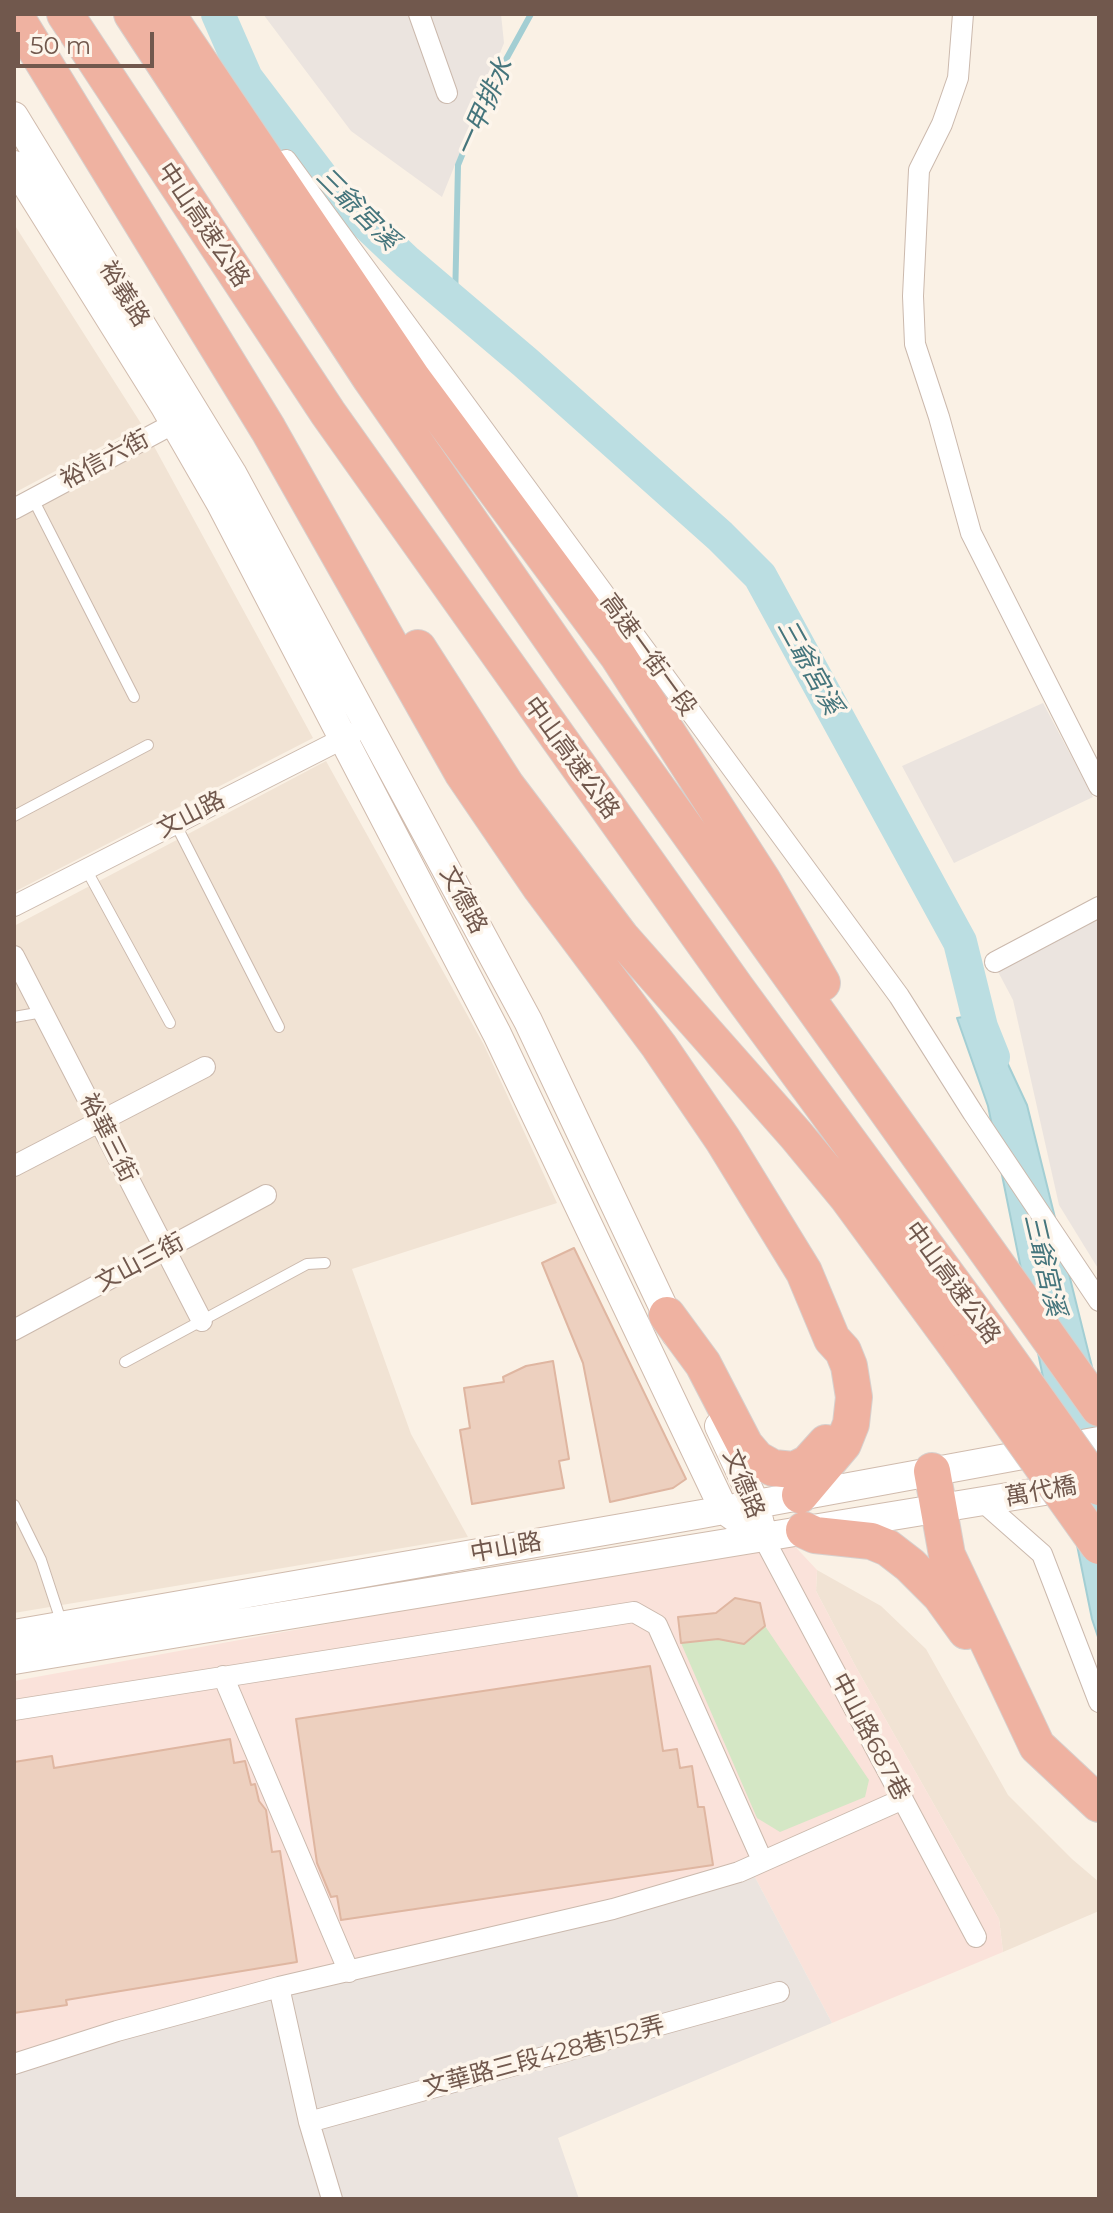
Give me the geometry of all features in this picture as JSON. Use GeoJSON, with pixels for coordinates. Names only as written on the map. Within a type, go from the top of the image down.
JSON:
{"type":"FeatureCollection","features":[{"type":"Feature","properties":{"kind":"highway"},"geometry":{"type":"LineString","coordinates":[[14,14],[268,429],[462,772],[541,888],[659,1046],[723,1140],[804,1272],[832,1339],[842,1391],[835,1427],[815,1457],[801,1467],[786,1471],[764,1464],[752,1453],[703,1364],[667,1315]]}},
{"type":"Feature","properties":{"kind":"highway","name":"中山高速公路"},"geometry":{"type":"LineString","coordinates":[[65,14],[364,465],[736,988],[974,1342],[1099,1484]]}},
{"type":"Feature","properties":{"kind":"highway","name":"中山高速公路"},"geometry":{"type":"LineString","coordinates":[[132,14],[371,379],[573,670],[1099,1408]]}},
{"type":"Feature","properties":{"kind":"highway"},"geometry":{"type":"LineString","coordinates":[[167,14],[413,379],[618,656],[763,881],[941,1188]]}},
{"type":"Feature","properties":{"kind":"highway"},"geometry":{"type":"LineString","coordinates":[[268,429],[361,557],[471,733],[621,937],[974,1342],[1099,1546]]}},
{"type":"Feature","properties":{"kind":"highway"},"geometry":{"type":"LineString","coordinates":[[800,1495],[835,1454],[851,1424],[853,1378],[843,1351],[832,1339]]}},
{"type":"Feature","properties":{"kind":"highway"},"geometry":{"type":"LineString","coordinates":[[932,1471],[947,1555],[1037,1746]]}},
{"type":"Feature","properties":{"kind":"highway"},"geometry":{"type":"LineString","coordinates":[[804,1530],[815,1535],[880,1543],[910,1565],[958,1618],[1005,1699],[1037,1746],[1099,1804]]}},
{"type":"Feature","properties":{"kind":"street","name":"高速一街一段"},"geometry":{"type":"LineString","coordinates":[[189,14],[274,144],[899,996],[1099,1301]]}},
{"type":"Feature","properties":{"kind":"street"},"geometry":{"type":"LineString","coordinates":[[419,14],[447,93]]}},
{"type":"Feature","properties":{"kind":"street"},"geometry":{"type":"LineString","coordinates":[[963,14],[958,78],[942,124],[919,170],[914,281],[915,344],[971,533],[1099,786]]}},
{"type":"Feature","properties":{"kind":"street","name":"裕義路"},"geometry":{"type":"LineString","coordinates":[[14,116],[186,417],[221,504]]}},
{"type":"Feature","properties":{"kind":"street","name":"裕義路"},"geometry":{"type":"LineString","coordinates":[[14,165],[186,417],[232,473]]}},
{"type":"Feature","properties":{"kind":"street","name":"裕信六街"},"geometry":{"type":"LineString","coordinates":[[23,504],[186,417]]}},
{"type":"Feature","properties":{"kind":"street","name":"文德路"},"geometry":{"type":"LineString","coordinates":[[232,473],[724,1510],[763,1537]]}},
{"type":"Feature","properties":{"kind":"street","name":"文德路"},"geometry":{"type":"LineString","coordinates":[[221,504],[528,1021],[755,1503],[763,1537]]}},
{"type":"Feature","properties":{"kind":"street","name":"文山路"},"geometry":{"type":"LineString","coordinates":[[14,906],[356,732]]}},
{"type":"Feature","properties":{"kind":"street"},"geometry":{"type":"LineString","coordinates":[[995,962],[1099,907]]}},
{"type":"Feature","properties":{"kind":"street","name":"裕華三街"},"geometry":{"type":"LineString","coordinates":[[14,956],[202,1321]]}},
{"type":"Feature","properties":{"kind":"street"},"geometry":{"type":"LineString","coordinates":[[14,1166],[205,1067]]}},
{"type":"Feature","properties":{"kind":"street","name":"文山三街"},"geometry":{"type":"LineString","coordinates":[[14,1330],[266,1195]]}},
{"type":"Feature","properties":{"kind":"street","name":"萬代橋"},"geometry":{"type":"LineString","coordinates":[[997,1459],[1099,1441]]}},
{"type":"Feature","properties":{"kind":"street","name":"中山路"},"geometry":{"type":"LineString","coordinates":[[14,1634],[997,1459]]}},
{"type":"Feature","properties":{"kind":"street","name":"萬代橋"},"geometry":{"type":"LineString","coordinates":[[983,1502],[1099,1484]]}},
{"type":"Feature","properties":{"kind":"street"},"geometry":{"type":"LineString","coordinates":[[983,1502],[1042,1554],[1099,1702]]}},
{"type":"Feature","properties":{"kind":"street","name":"中山路"},"geometry":{"type":"LineString","coordinates":[[14,1660],[983,1502]]}},
{"type":"Feature","properties":{"kind":"street","name":"中山路687巷"},"geometry":{"type":"LineString","coordinates":[[763,1537],[976,1937]]}},
{"type":"Feature","properties":{"kind":"street"},"geometry":{"type":"LineString","coordinates":[[14,1710],[634,1612],[657,1625],[762,1860]]}},
{"type":"Feature","properties":{"kind":"street"},"geometry":{"type":"LineString","coordinates":[[223,1676],[349,1972]]}},
{"type":"Feature","properties":{"kind":"street"},"geometry":{"type":"LineString","coordinates":[[14,2064],[117,2031],[279,1987],[613,1909],[739,1872],[903,1799]]}},
{"type":"Feature","properties":{"kind":"street"},"geometry":{"type":"LineString","coordinates":[[279,1987],[309,2122],[332,2199]]}},
{"type":"Feature","properties":{"kind":"street","name":"文華路三段428巷152弄"},"geometry":{"type":"LineString","coordinates":[[309,2122],[779,1992]]}},
{"type":"Feature","properties":{"kind":"lane"},"geometry":{"type":"LineString","coordinates":[[23,504],[134,697]]}},
{"type":"Feature","properties":{"kind":"lane"},"geometry":{"type":"LineString","coordinates":[[14,816],[148,745]]}},
{"type":"Feature","properties":{"kind":"lane"},"geometry":{"type":"LineString","coordinates":[[175,823],[279,1027]]}},
{"type":"Feature","properties":{"kind":"lane"},"geometry":{"type":"LineString","coordinates":[[86,869],[170,1023]]}},
{"type":"Feature","properties":{"kind":"lane"},"geometry":{"type":"LineString","coordinates":[[14,1017],[43,1012]]}},
{"type":"Feature","properties":{"kind":"lane"},"geometry":{"type":"LineString","coordinates":[[125,1362],[307,1264],[325,1263]]}},
{"type":"Feature","properties":{"kind":"lane"},"geometry":{"type":"LineString","coordinates":[[14,1505],[41,1560],[63,1626]]}},
{"type":"Feature","properties":{"kind":"shaded area"},"geometry":{"type":"Polygon","coordinates":[[[263,14],[501,14],[504,43],[442,197],[351,131],[263,14]]]}},
{"type":"Feature","properties":{"kind":"shaded area"},"geometry":{"type":"Polygon","coordinates":[[[14,224],[142,425],[14,493],[14,224]]]}},
{"type":"Feature","properties":{"kind":"shaded area"},"geometry":{"type":"Polygon","coordinates":[[[150,439],[313,738],[14,892],[14,508],[150,439]]]}},
{"type":"Feature","properties":{"kind":"shaded area"},"geometry":{"type":"Polygon","coordinates":[[[1043,703],[1093,797],[954,863],[902,766],[1043,703]]]}},
{"type":"Feature","properties":{"kind":"shaded area"},"geometry":{"type":"Polygon","coordinates":[[[326,761],[484,1045],[557,1203],[352,1269],[411,1434],[468,1537],[14,1613],[14,926],[326,761]]]}},
{"type":"Feature","properties":{"kind":"shaded area"},"geometry":{"type":"Polygon","coordinates":[[[1099,911],[1099,1270],[1059,1205],[1013,1000],[995,966],[1099,911]]]}},
{"type":"Feature","properties":{"kind":"shaded area"},"geometry":{"type":"Polygon","coordinates":[[[789,1540],[817,1570],[816,1591],[999,1919],[1003,1952],[832,2023],[748,1864],[14,2058],[14,1681],[789,1540]]]}},
{"type":"Feature","properties":{"kind":"shaded area"},"geometry":{"type":"Polygon","coordinates":[[[817,1570],[881,1606],[926,1649],[1008,1795],[1099,1882],[1099,1911],[1003,1952],[999,1919],[816,1591],[817,1570]]]}},
{"type":"Feature","properties":{"kind":"shaded area"},"geometry":{"type":"Polygon","coordinates":[[[748,1864],[832,2023],[558,2138],[579,2199],[14,2199],[14,2058],[748,1864]]]}},
{"type":"Feature","properties":{"kind":"green space"},"geometry":{"type":"Polygon","coordinates":[[[765,1626],[869,1780],[865,1797],[780,1832],[757,1818],[681,1643],[718,1639],[744,1644],[765,1626]]]}},
{"type":"Feature","properties":{"kind":"water"},"geometry":{"type":"Polygon","coordinates":[[[984,1013],[1027,1105],[1099,1395],[1099,1640],[1092,1619],[988,1106],[957,1018],[984,1013]]]}},
{"type":"Feature","properties":{"kind":"building"},"geometry":{"type":"Polygon","coordinates":[[[574,1248],[686,1479],[673,1488],[610,1502],[583,1363],[542,1263],[574,1248]]]}},
{"type":"Feature","properties":{"kind":"building"},"geometry":{"type":"Polygon","coordinates":[[[553,1361],[569,1459],[559,1461],[564,1488],[472,1504],[460,1430],[470,1428],[464,1388],[504,1382],[503,1377],[526,1366],[553,1361]]]}},
{"type":"Feature","properties":{"kind":"building"},"geometry":{"type":"Polygon","coordinates":[[[735,1598],[760,1603],[765,1626],[744,1644],[718,1639],[681,1643],[678,1617],[716,1613],[735,1598]]]}},
{"type":"Feature","properties":{"kind":"building"},"geometry":{"type":"Polygon","coordinates":[[[650,1666],[663,1751],[677,1749],[680,1768],[692,1766],[698,1807],[704,1807],[713,1865],[341,1920],[337,1896],[331,1897],[317,1863],[296,1719],[650,1666]]]}},
{"type":"Feature","properties":{"kind":"building"},"geometry":{"type":"Polygon","coordinates":[[[230,1739],[234,1763],[245,1761],[251,1785],[255,1784],[259,1801],[266,1810],[272,1852],[280,1851],[297,1962],[66,2000],[67,2005],[14,2013],[14,1762],[52,1756],[54,1768],[230,1739]]]}},
{"type":"Feature","properties":{"kind":"waterway","name":"三爺宮溪"},"geometry":{"type":"LineString","coordinates":[[218,14],[246,78],[332,191],[407,262],[720,536],[760,576],[960,942],[981,1027],[993,1057]]}},
{"type":"Feature","properties":{"kind":"waterway","name":"一甲排水"},"geometry":{"type":"LineString","coordinates":[[455,303],[458,165],[487,94],[531,14]]}}]}
